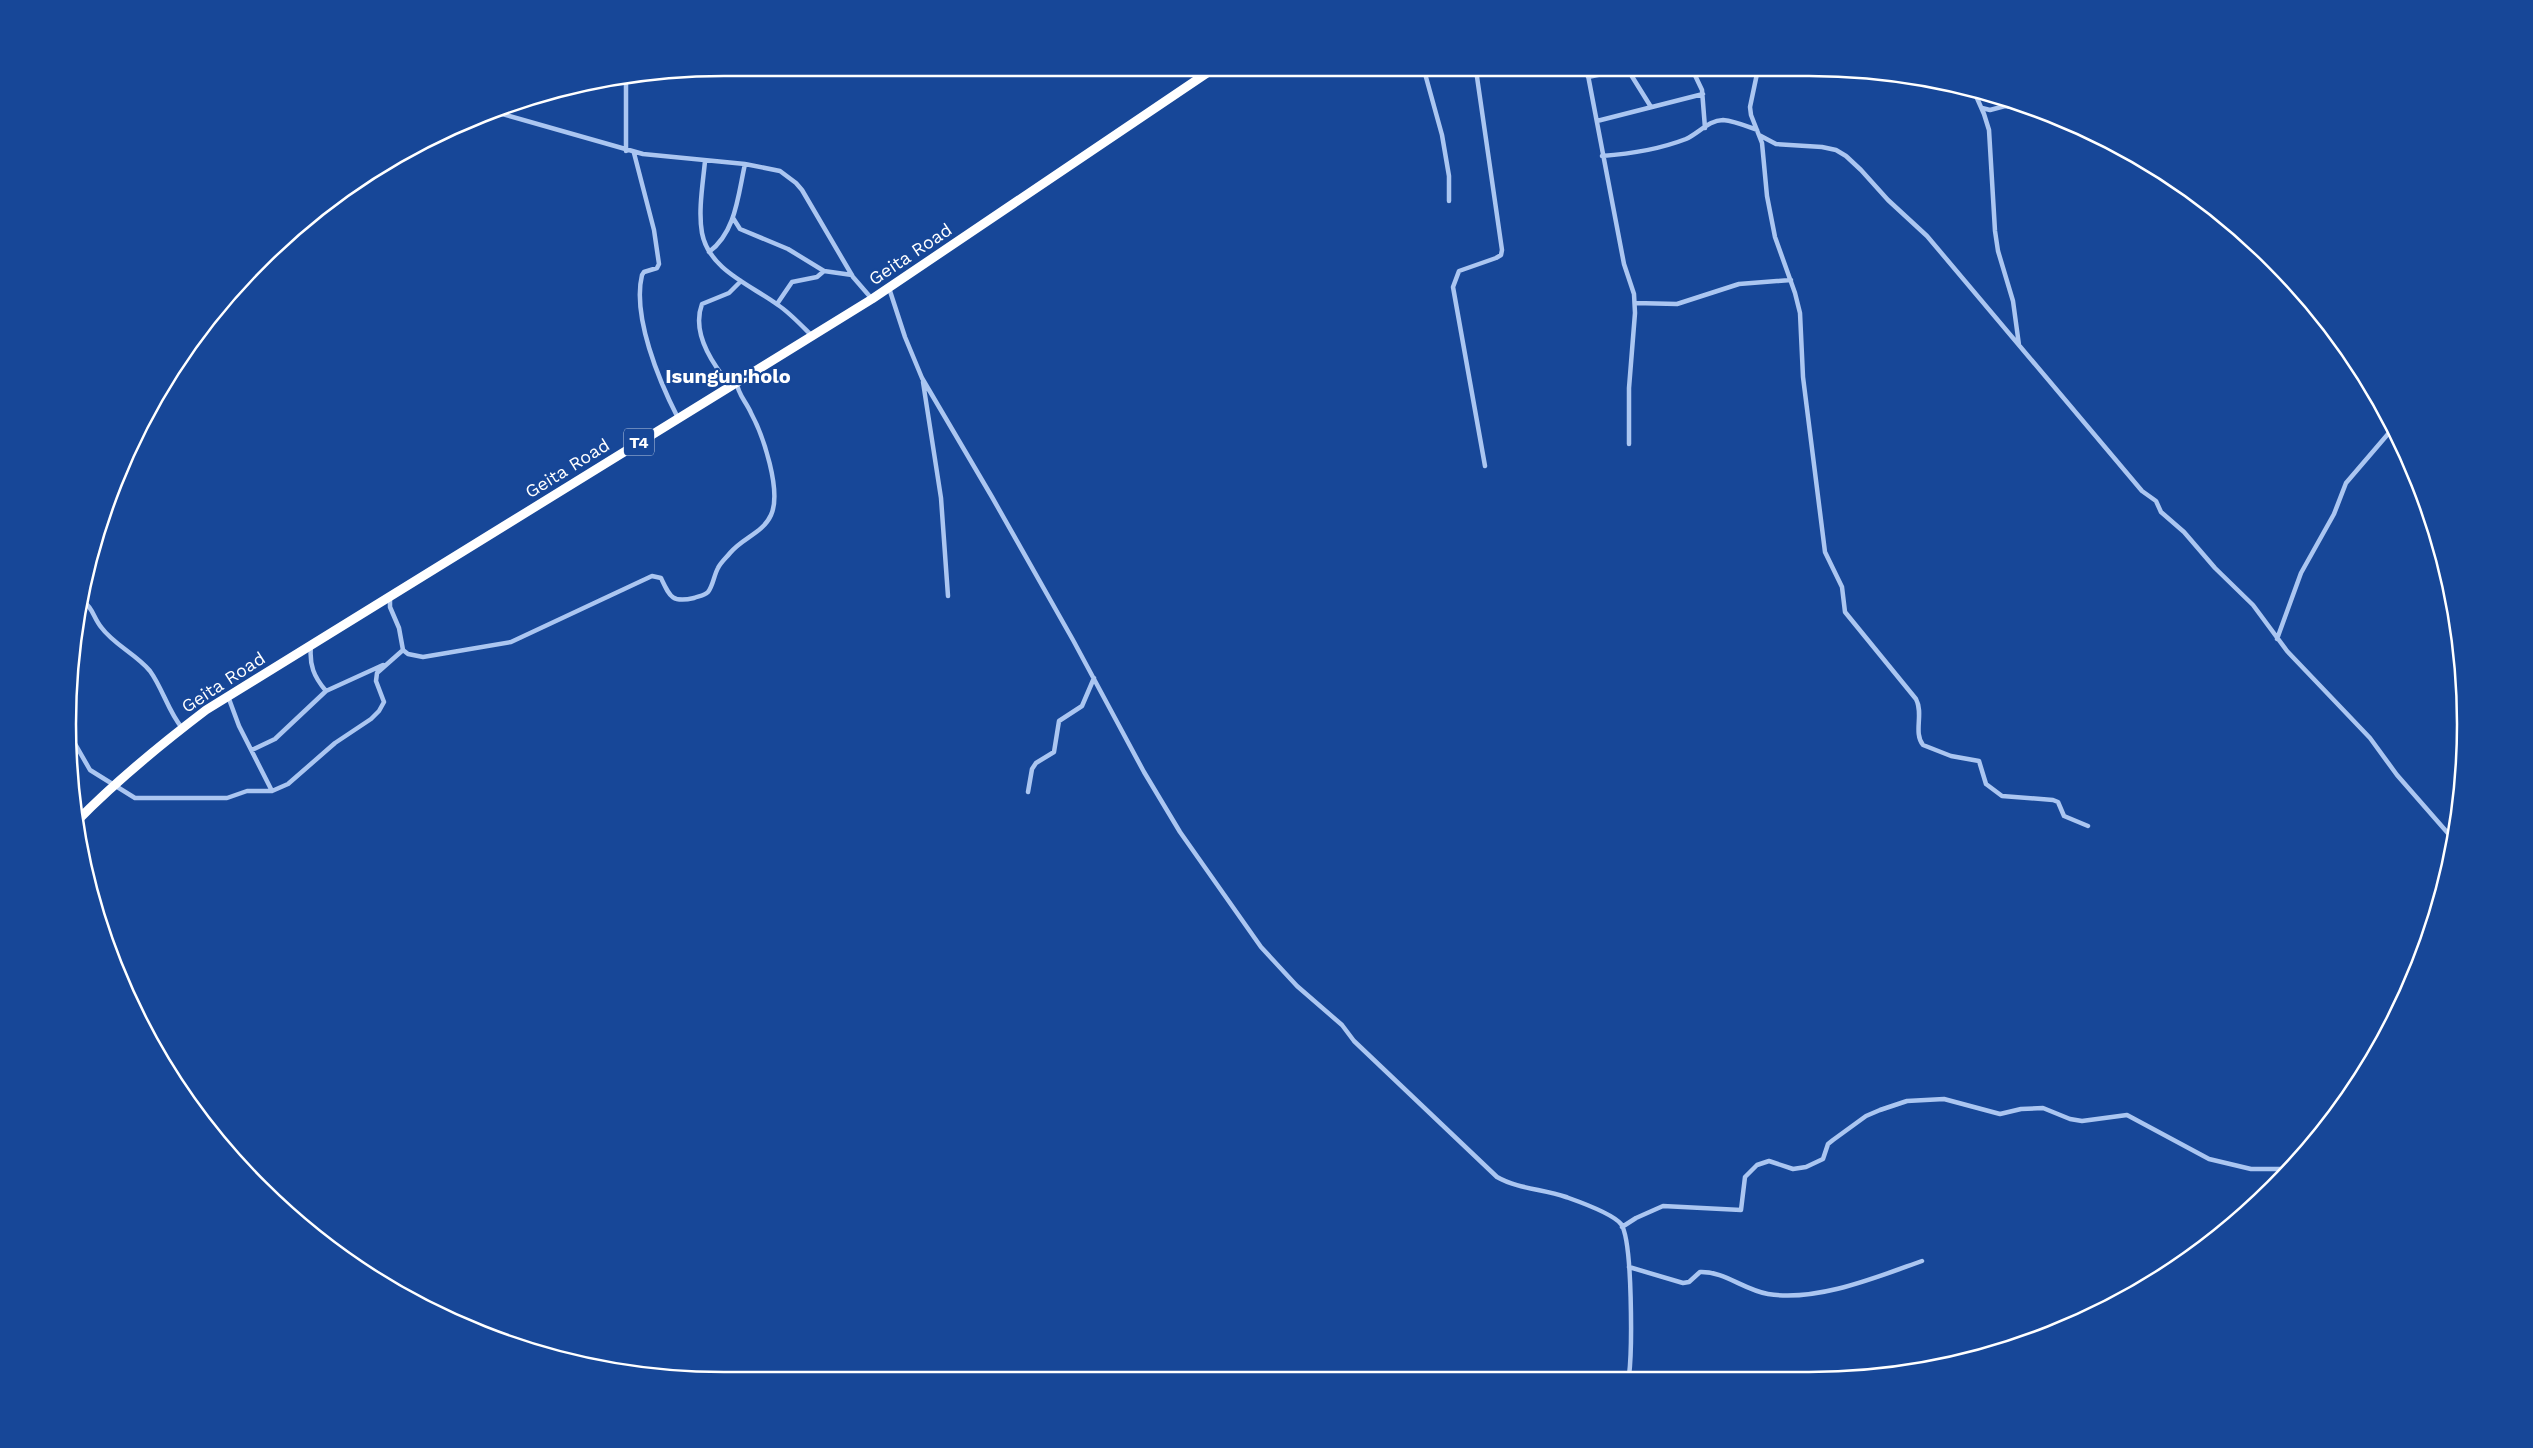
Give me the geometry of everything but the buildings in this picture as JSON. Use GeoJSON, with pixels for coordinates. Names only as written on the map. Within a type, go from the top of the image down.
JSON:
{"type":"FeatureCollection","features":[{"type":"Feature","properties":{"kind":"highway","name":"Geita Road"},"geometry":{"type":"LineString","coordinates":[[83,815],[114,785],[182,728],[232,694],[872,299],[1203,76]]}},
{"type":"Feature","properties":{"kind":"street"},"geometry":{"type":"LineString","coordinates":[[1426,76],[1442,135],[1449,176],[1449,201]]}},
{"type":"Feature","properties":{"kind":"street"},"geometry":{"type":"LineString","coordinates":[[1477,76],[1502,250],[1496,258],[1459,271],[1452,288],[1485,466]]}},
{"type":"Feature","properties":{"kind":"street"},"geometry":{"type":"LineString","coordinates":[[1593,76],[1588,77],[1602,156],[1624,264],[1635,303],[1628,444]]}},
{"type":"Feature","properties":{"kind":"street"},"geometry":{"type":"LineString","coordinates":[[1632,76],[1651,107]]}},
{"type":"Feature","properties":{"kind":"street"},"geometry":{"type":"LineString","coordinates":[[1695,76],[1703,94],[1705,128]]}},
{"type":"Feature","properties":{"kind":"street"},"geometry":{"type":"LineString","coordinates":[[1757,76],[1750,107],[1759,135],[1772,221],[1800,313],[1803,376],[1822,538],[1829,564],[1842,587],[1845,612],[1916,699],[1920,713],[1920,738],[1924,745],[1951,756],[1979,761],[1986,784],[2002,796],[2053,800],[2058,802],[2064,816],[2088,826]]}},
{"type":"Feature","properties":{"kind":"street"},"geometry":{"type":"LineString","coordinates":[[626,84],[626,151]]}},
{"type":"Feature","properties":{"kind":"street"},"geometry":{"type":"LineString","coordinates":[[1597,121],[1703,94]]}},
{"type":"Feature","properties":{"kind":"street"},"geometry":{"type":"LineString","coordinates":[[1977,98],[1982,108],[1988,130],[1996,238],[2014,301],[2019,346]]}},
{"type":"Feature","properties":{"kind":"street"},"geometry":{"type":"LineString","coordinates":[[1982,108],[1993,110],[2003,107]]}},
{"type":"Feature","properties":{"kind":"street"},"geometry":{"type":"LineString","coordinates":[[505,115],[634,153],[657,157],[745,164],[780,171],[796,183],[861,289],[872,299]]}},
{"type":"Feature","properties":{"kind":"street"},"geometry":{"type":"LineString","coordinates":[[1602,156],[1637,152],[1672,143],[1687,138],[1712,122],[1723,120],[1756,130]]}},
{"type":"Feature","properties":{"kind":"street"},"geometry":{"type":"LineString","coordinates":[[1759,135],[1776,144],[1822,147],[1836,150],[1846,156],[1888,200],[1927,236],[2142,491],[2156,501],[2161,512],[2184,532],[2215,568],[2253,605],[2277,639],[2370,738],[2397,775],[2447,832]]}},
{"type":"Feature","properties":{"kind":"street"},"geometry":{"type":"LineString","coordinates":[[634,153],[655,235],[659,264],[656,268],[644,272],[642,275],[640,314],[661,380],[678,418]]}},
{"type":"Feature","properties":{"kind":"street"},"geometry":{"type":"LineString","coordinates":[[705,161],[702,233],[709,252],[718,264],[777,304],[812,336]]}},
{"type":"Feature","properties":{"kind":"street"},"geometry":{"type":"LineString","coordinates":[[709,252],[720,244],[733,218],[745,164]]}},
{"type":"Feature","properties":{"kind":"street"},"geometry":{"type":"LineString","coordinates":[[733,218],[740,229],[788,249],[824,271],[852,275]]}},
{"type":"Feature","properties":{"kind":"street"},"geometry":{"type":"LineString","coordinates":[[777,304],[792,282],[817,277],[824,271]]}},
{"type":"Feature","properties":{"kind":"street"},"geometry":{"type":"LineString","coordinates":[[1635,303],[1677,304],[1739,284],[1791,280]]}},
{"type":"Feature","properties":{"kind":"street"},"geometry":{"type":"LineString","coordinates":[[390,596],[390,607],[399,628],[403,650],[408,654],[423,657],[502,645],[652,576],[661,578],[670,596],[680,601],[708,592],[718,568],[728,555],[741,543],[755,535],[771,516],[775,500],[764,444],[754,418],[734,384],[716,369],[704,347],[700,310],[702,304],[728,293],[741,281]]}},
{"type":"Feature","properties":{"kind":"street"},"geometry":{"type":"LineString","coordinates":[[889,286],[905,337],[922,378],[968,455],[1094,678],[1144,772],[1180,832],[1261,947],[1297,986],[1342,1024],[1378,1063],[1497,1177],[1521,1187],[1568,1197],[1609,1216],[1622,1227],[1626,1234],[1629,1267],[1629,1372]]}},
{"type":"Feature","properties":{"kind":"street"},"geometry":{"type":"LineString","coordinates":[[922,378],[940,498],[948,596]]}},
{"type":"Feature","properties":{"kind":"street"},"geometry":{"type":"LineString","coordinates":[[2277,639],[2300,573],[2334,514],[2346,482],[2388,434]]}},
{"type":"Feature","properties":{"kind":"street"},"geometry":{"type":"LineString","coordinates":[[88,604],[106,633],[135,656],[151,673],[172,716],[182,728]]}},
{"type":"Feature","properties":{"kind":"street"},"geometry":{"type":"LineString","coordinates":[[311,645],[311,666],[326,692]]}},
{"type":"Feature","properties":{"kind":"street"},"geometry":{"type":"LineString","coordinates":[[252,750],[275,739],[326,692],[386,663],[403,650]]}},
{"type":"Feature","properties":{"kind":"street"},"geometry":{"type":"LineString","coordinates":[[77,747],[90,770],[135,798],[143,800],[227,798],[247,791],[272,791],[296,779],[335,743],[372,719],[380,711],[384,702],[376,676],[386,663]]}},
{"type":"Feature","properties":{"kind":"street"},"geometry":{"type":"LineString","coordinates":[[1028,792],[1032,769],[1036,763],[1054,752],[1059,721],[1082,706],[1094,678]]}},
{"type":"Feature","properties":{"kind":"street"},"geometry":{"type":"LineString","coordinates":[[232,694],[229,699],[272,791]]}},
{"type":"Feature","properties":{"kind":"street"},"geometry":{"type":"LineString","coordinates":[[1622,1227],[1636,1218],[1663,1206],[1741,1210],[1745,1177],[1757,1165],[1770,1161],[1796,1170],[1816,1164],[1823,1159],[1828,1144],[1866,1116],[1907,1101],[1919,1099],[1944,1099],[2000,1114],[2021,1109],[2042,1108],[2070,1119],[2082,1121],[2127,1114],[2209,1159],[2251,1169],[2279,1169]]}},
{"type":"Feature","properties":{"kind":"street"},"geometry":{"type":"LineString","coordinates":[[1629,1267],[1683,1283],[1689,1282],[1700,1272],[1716,1272],[1750,1290],[1793,1296],[1869,1279],[1922,1261]]}},
{"type":"Feature","properties":{"kind":"district","name":"Isungun'holo"},"geometry":{"type":"Point","coordinates":[728,376]}}]}
